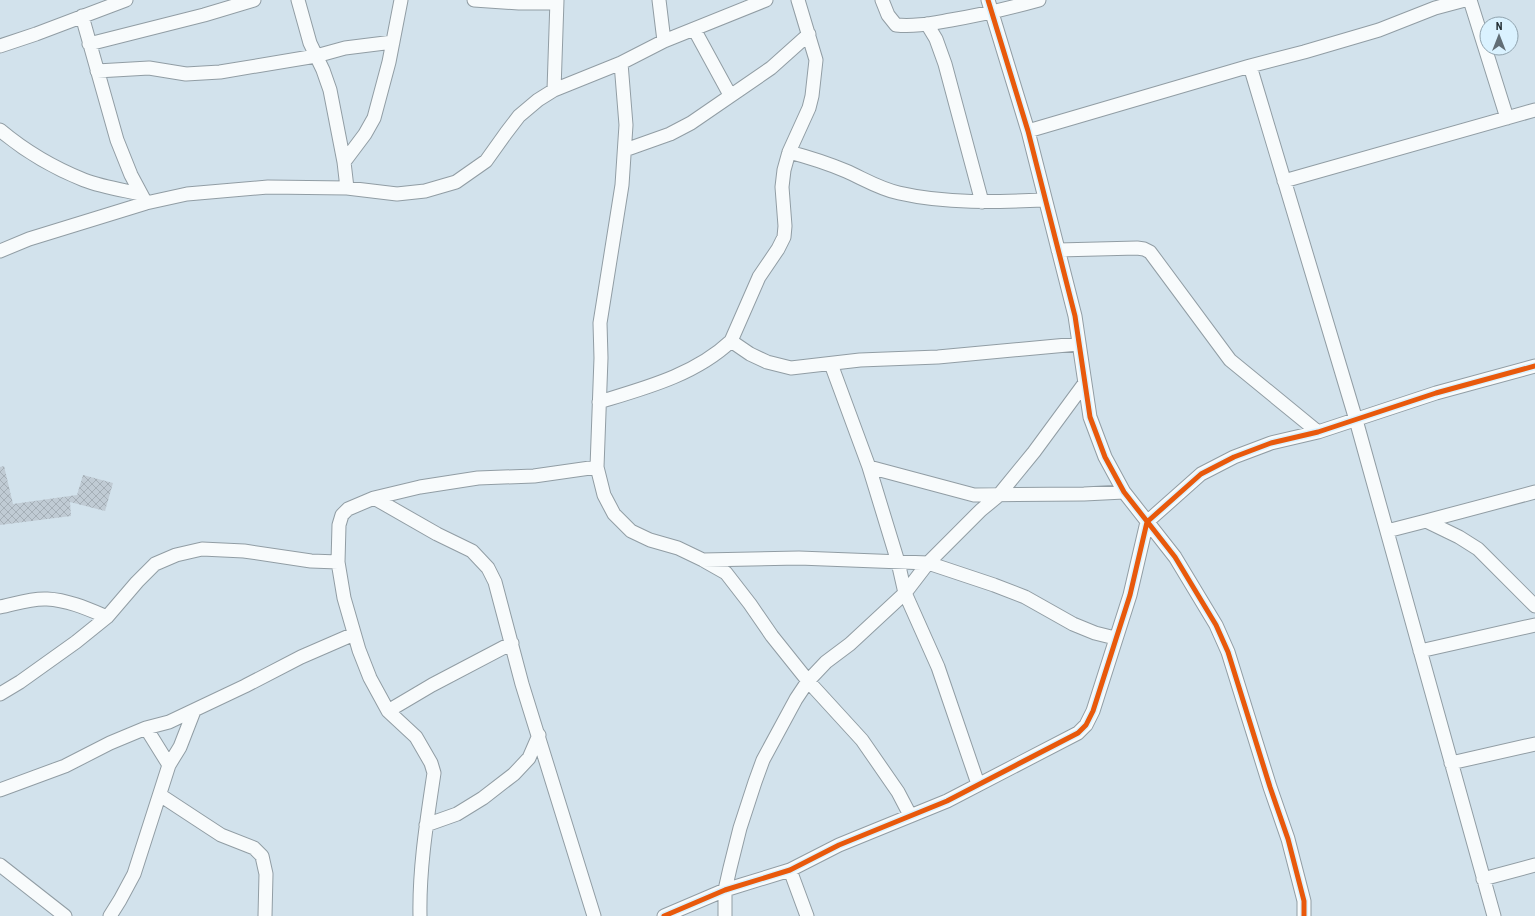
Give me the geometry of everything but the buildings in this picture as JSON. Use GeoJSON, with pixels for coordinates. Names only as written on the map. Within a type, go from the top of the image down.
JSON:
{"type":"FeatureCollection","features":[{"type":"Feature","properties":{"kind":"street"},"geometry":{"type":"LineString","coordinates":[[0,46],[82,16],[109,3],[126,0]]}},
{"type":"Feature","properties":{"kind":"street"},"geometry":{"type":"LineString","coordinates":[[89,44],[204,15],[254,0]]}},
{"type":"Feature","properties":{"kind":"street"},"geometry":{"type":"LineString","coordinates":[[298,0],[310,43],[330,90],[344,162],[347,188]]}},
{"type":"Feature","properties":{"kind":"street"},"geometry":{"type":"LineString","coordinates":[[344,162],[365,134],[374,118],[393,42],[401,0]]}},
{"type":"Feature","properties":{"kind":"street"},"geometry":{"type":"LineString","coordinates":[[474,0],[520,3],[557,1],[554,90]]}},
{"type":"Feature","properties":{"kind":"street"},"geometry":{"type":"LineString","coordinates":[[660,0],[664,41]]}},
{"type":"Feature","properties":{"kind":"street"},"geometry":{"type":"LineString","coordinates":[[0,251],[29,239],[144,199],[268,187],[347,188],[397,194],[425,190],[456,182],[486,161],[520,116],[538,100],[554,90],[621,63],[664,41],[766,0]]}},
{"type":"Feature","properties":{"kind":"street"},"geometry":{"type":"LineString","coordinates":[[599,402],[658,384],[704,362],[731,341],[759,277],[778,249],[784,237],[786,226],[782,187],[784,170],[789,152],[809,108],[812,96],[816,60],[798,0]]}},
{"type":"Feature","properties":{"kind":"street"},"geometry":{"type":"LineString","coordinates":[[882,0],[888,15],[896,25],[908,26],[992,13],[1039,0]]}},
{"type":"Feature","properties":{"kind":"street"},"geometry":{"type":"LineString","coordinates":[[988,0],[1028,131],[1044,200],[1075,316],[1090,417],[1105,457],[1124,492],[1175,557],[1216,625],[1228,652],[1270,787],[1288,839],[1304,901],[1304,916]]}},
{"type":"Feature","properties":{"kind":"street"},"geometry":{"type":"LineString","coordinates":[[1028,131],[1379,30],[1435,8],[1465,0]]}},
{"type":"Feature","properties":{"kind":"street"},"geometry":{"type":"LineString","coordinates":[[1470,0],[1507,118]]}},
{"type":"Feature","properties":{"kind":"street"},"geometry":{"type":"LineString","coordinates":[[82,16],[117,140],[130,174],[144,199]]}},
{"type":"Feature","properties":{"kind":"street"},"geometry":{"type":"LineString","coordinates":[[926,24],[936,39],[945,64],[982,202]]}},
{"type":"Feature","properties":{"kind":"street"},"geometry":{"type":"LineString","coordinates":[[694,29],[730,95]]}},
{"type":"Feature","properties":{"kind":"street"},"geometry":{"type":"LineString","coordinates":[[625,150],[670,134],[691,123],[771,68],[809,34]]}},
{"type":"Feature","properties":{"kind":"street"},"geometry":{"type":"LineString","coordinates":[[97,71],[149,68],[186,74],[220,72],[316,56],[346,48],[393,42]]}},
{"type":"Feature","properties":{"kind":"street"},"geometry":{"type":"LineString","coordinates":[[621,63],[626,125],[625,150],[622,185],[600,323],[597,467],[604,495],[614,514],[631,531],[650,540],[678,548],[726,573],[772,636],[808,681],[862,740],[898,792],[910,815]]}},
{"type":"Feature","properties":{"kind":"street"},"geometry":{"type":"LineString","coordinates":[[1250,66],[1356,420],[1494,916]]}},
{"type":"Feature","properties":{"kind":"street"},"geometry":{"type":"LineString","coordinates":[[1284,181],[1535,110]]}},
{"type":"Feature","properties":{"kind":"street"},"geometry":{"type":"LineString","coordinates":[[0,130],[38,158],[85,180],[144,199]]}},
{"type":"Feature","properties":{"kind":"street"},"geometry":{"type":"LineString","coordinates":[[789,152],[818,160],[874,185],[899,193],[932,198],[982,202],[1044,200]]}},
{"type":"Feature","properties":{"kind":"street"},"geometry":{"type":"LineString","coordinates":[[1058,250],[1137,248],[1150,252],[1230,360],[1318,432]]}},
{"type":"Feature","properties":{"kind":"street"},"geometry":{"type":"LineString","coordinates":[[731,341],[750,354],[767,362],[791,368],[860,360],[938,357],[1078,344]]}},
{"type":"Feature","properties":{"kind":"street"},"geometry":{"type":"LineString","coordinates":[[831,364],[869,467],[898,562],[905,593],[938,667],[978,784]]}},
{"type":"Feature","properties":{"kind":"street"},"geometry":{"type":"LineString","coordinates":[[664,916],[725,890],[790,870],[839,845],[947,801],[1078,733],[1086,725],[1093,711],[1115,638],[1130,595],[1147,522],[1201,474],[1234,457],[1271,443],[1318,432],[1436,394],[1535,366]]}},
{"type":"Feature","properties":{"kind":"street"},"geometry":{"type":"LineString","coordinates":[[724,916],[725,890],[740,828],[763,760],[808,681],[826,662],[850,644],[905,593],[928,563],[981,510],[998,496],[1034,452],[1084,384]]}},
{"type":"Feature","properties":{"kind":"street"},"geometry":{"type":"LineString","coordinates":[[420,916],[426,825],[434,773],[431,763],[416,737],[388,711],[370,678],[354,634],[344,598],[338,562],[339,525],[342,515],[348,509],[374,498],[420,487],[478,478],[534,476],[597,467]]}},
{"type":"Feature","properties":{"kind":"street"},"geometry":{"type":"LineString","coordinates":[[869,467],[974,495],[998,496],[1124,492]]}},
{"type":"Feature","properties":{"kind":"street"},"geometry":{"type":"LineString","coordinates":[[1387,531],[1535,492]]}},
{"type":"Feature","properties":{"kind":"street"},"geometry":{"type":"LineString","coordinates":[[374,498],[437,534],[472,551],[488,568],[496,582],[522,684],[594,916]]}},
{"type":"Feature","properties":{"kind":"street"},"geometry":{"type":"LineString","coordinates":[[1426,521],[1459,537],[1478,549],[1535,606]]}},
{"type":"Feature","properties":{"kind":"street"},"geometry":{"type":"LineString","coordinates":[[0,694],[55,658],[107,617],[137,582],[155,564],[176,555],[202,549],[244,551],[311,561],[338,562]]}},
{"type":"Feature","properties":{"kind":"street"},"geometry":{"type":"LineString","coordinates":[[703,560],[799,558],[928,563],[1025,597],[1073,624],[1096,633],[1115,638]]}},
{"type":"Feature","properties":{"kind":"street"},"geometry":{"type":"LineString","coordinates":[[0,607],[26,601],[46,599],[77,604],[107,617]]}},
{"type":"Feature","properties":{"kind":"street"},"geometry":{"type":"LineString","coordinates":[[1420,651],[1535,626]]}},
{"type":"Feature","properties":{"kind":"street"},"geometry":{"type":"LineString","coordinates":[[0,790],[65,766],[110,743],[146,728],[169,722],[194,711],[301,657],[354,634]]}},
{"type":"Feature","properties":{"kind":"street"},"geometry":{"type":"LineString","coordinates":[[388,711],[432,685],[512,643]]}},
{"type":"Feature","properties":{"kind":"street"},"geometry":{"type":"LineString","coordinates":[[110,916],[134,874],[169,765],[180,747],[194,711]]}},
{"type":"Feature","properties":{"kind":"street"},"geometry":{"type":"LineString","coordinates":[[146,728],[169,765]]}},
{"type":"Feature","properties":{"kind":"street"},"geometry":{"type":"LineString","coordinates":[[426,825],[457,814],[483,798],[514,774],[529,758],[539,735]]}},
{"type":"Feature","properties":{"kind":"street"},"geometry":{"type":"LineString","coordinates":[[1451,763],[1535,744]]}},
{"type":"Feature","properties":{"kind":"street"},"geometry":{"type":"LineString","coordinates":[[160,796],[221,835],[254,848],[262,856],[266,874],[265,916]]}},
{"type":"Feature","properties":{"kind":"street"},"geometry":{"type":"LineString","coordinates":[[0,865],[65,916]]}},
{"type":"Feature","properties":{"kind":"street"},"geometry":{"type":"LineString","coordinates":[[1483,879],[1535,865]]}},
{"type":"Feature","properties":{"kind":"street"},"geometry":{"type":"LineString","coordinates":[[790,870],[807,916]]}},
{"type":"Feature","properties":{"kind":"cycle path"},"geometry":{"type":"LineString","coordinates":[[988,0],[1028,131],[1075,316],[1090,417],[1105,457],[1124,492],[1175,557],[1216,625],[1228,652],[1270,787],[1288,839],[1304,901],[1304,916]]}},
{"type":"Feature","properties":{"kind":"cycle path"},"geometry":{"type":"LineString","coordinates":[[664,916],[725,890],[790,870],[839,845],[947,801],[1078,733],[1086,725],[1093,711],[1130,595],[1147,522],[1201,474],[1234,457],[1271,443],[1318,432],[1436,393],[1535,366]]}}]}
